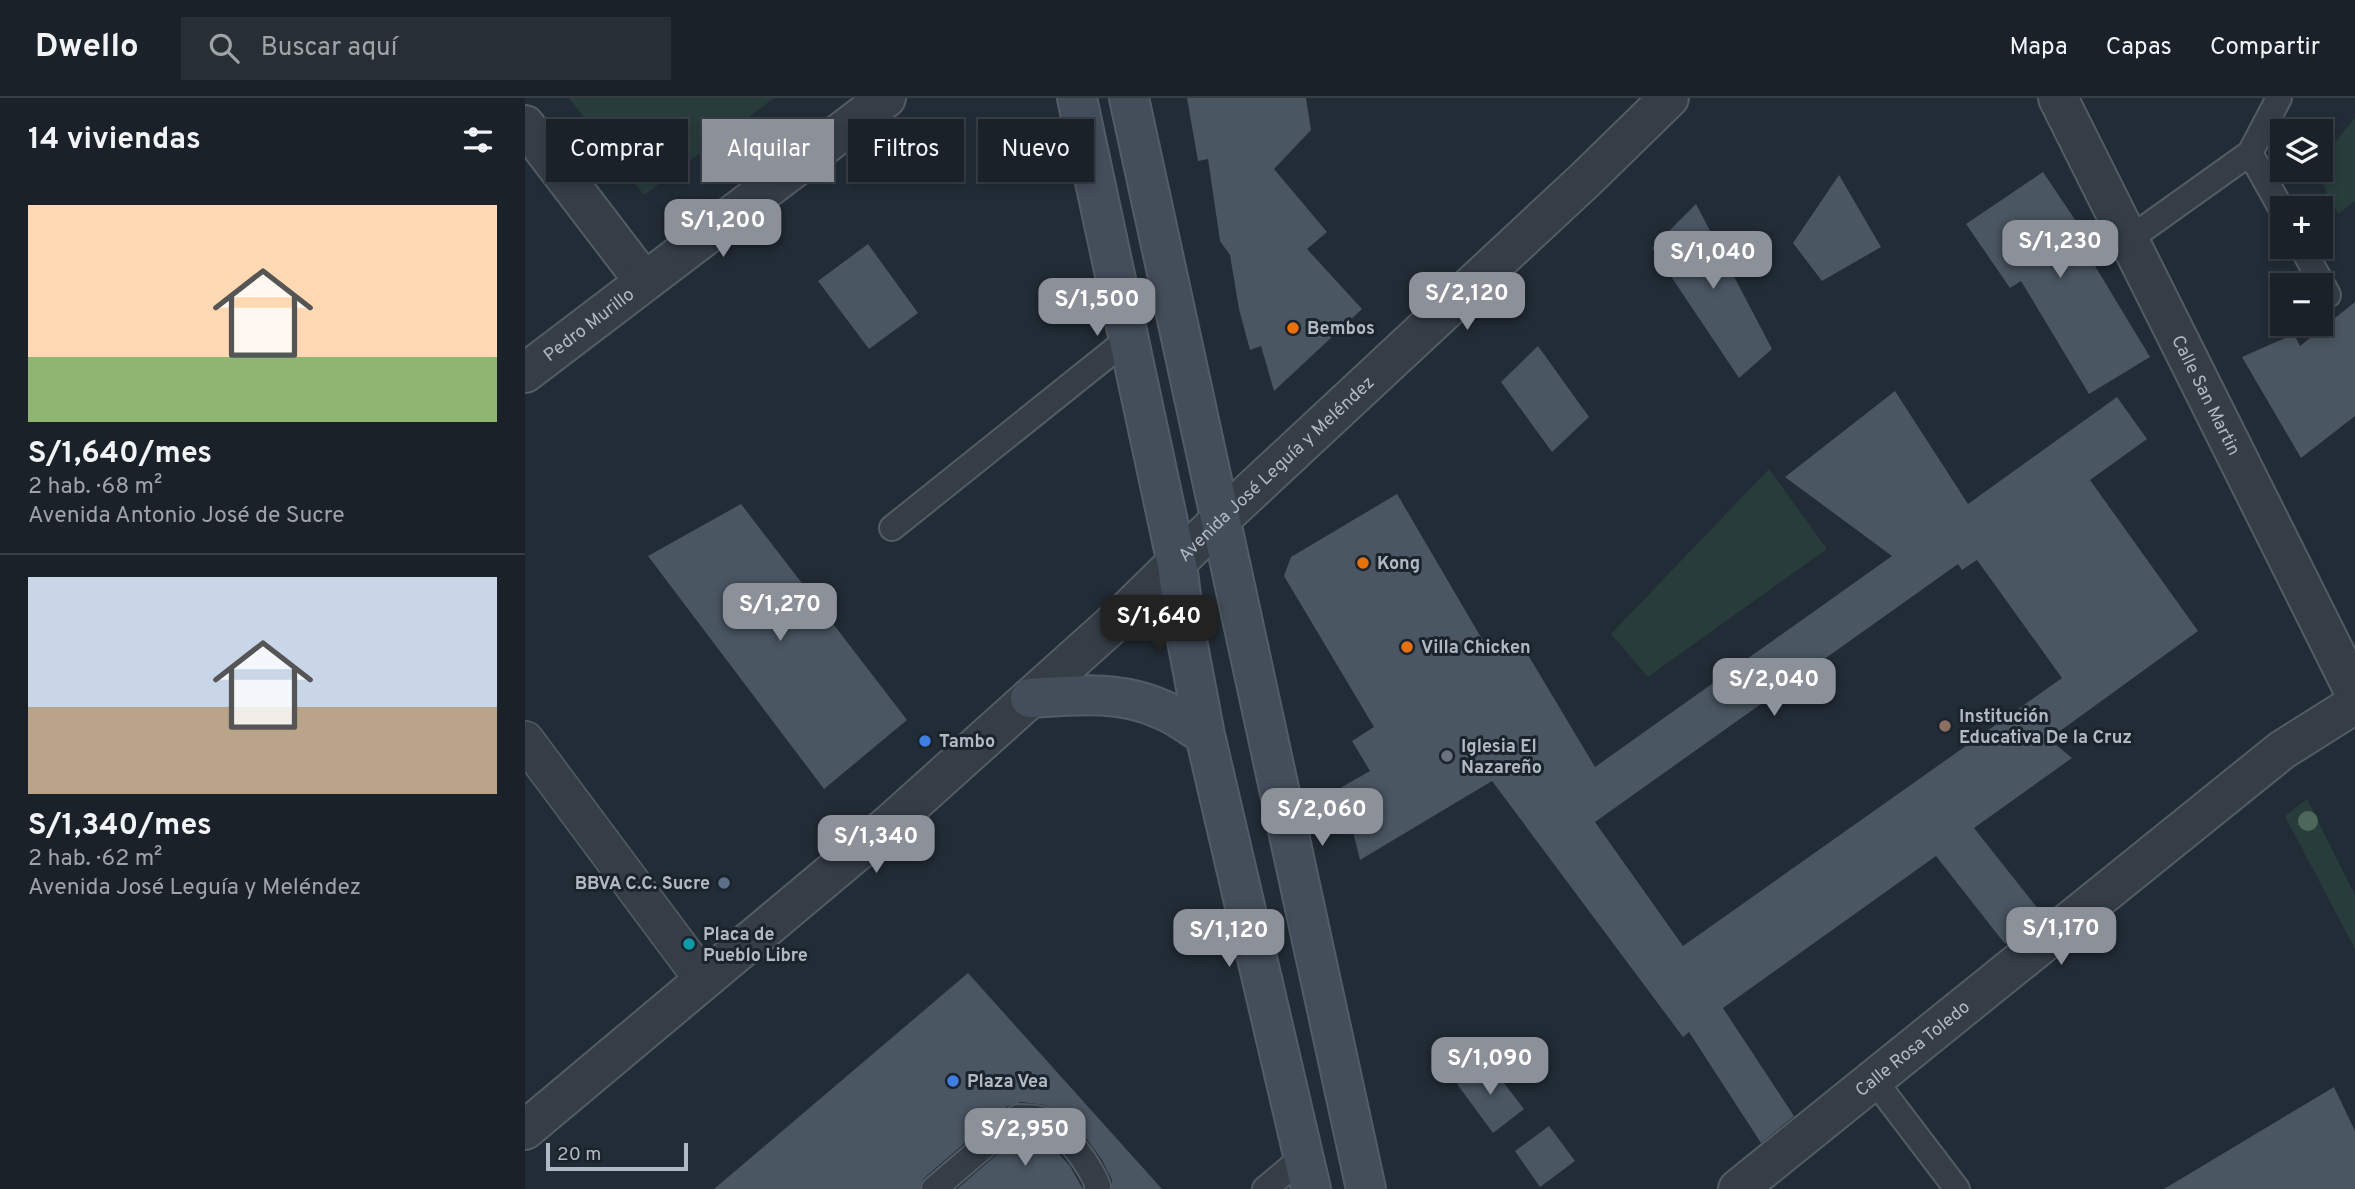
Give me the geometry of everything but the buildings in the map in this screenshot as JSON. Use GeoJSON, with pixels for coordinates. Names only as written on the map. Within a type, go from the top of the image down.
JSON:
{"type":"FeatureCollection","features":[{"type":"Feature","properties":{"kind":"main road"},"geometry":{"type":"LineString","coordinates":[[1077,98],[1177,564],[1186,635],[1205,735],[1307,1173]]}},
{"type":"Feature","properties":{"kind":"main road"},"geometry":{"type":"LineString","coordinates":[[1129,98],[1366,1189]]}},
{"type":"Feature","properties":{"kind":"main road"},"geometry":{"type":"LineString","coordinates":[[1030,698],[1091,694],[1126,698],[1163,709],[1205,735]]}},
{"type":"Feature","properties":{"kind":"street","name":"Pedro Murillo"},"geometry":{"type":"LineString","coordinates":[[525,373],[886,98]]}},
{"type":"Feature","properties":{"kind":"street","name":"Avenida José Leguía y Meléndez"},"geometry":{"type":"LineString","coordinates":[[525,1130],[891,823],[1030,698],[1177,564],[1221,519],[1669,98]]}},
{"type":"Feature","properties":{"kind":"street","name":"Calle San Martin"},"geometry":{"type":"LineString","coordinates":[[2058,98],[2355,693]]}},
{"type":"Feature","properties":{"kind":"street"},"geometry":{"type":"LineString","coordinates":[[525,125],[644,281]]}},
{"type":"Feature","properties":{"kind":"street","name":"Calle Rosa Toledo"},"geometry":{"type":"LineString","coordinates":[[1738,1189],[2282,750],[2355,704]]}},
{"type":"Feature","properties":{"kind":"street"},"geometry":{"type":"LineString","coordinates":[[525,740],[703,979]]}},
{"type":"Feature","properties":{"kind":"lane"},"geometry":{"type":"LineString","coordinates":[[2128,240],[2251,153],[2279,98]]}},
{"type":"Feature","properties":{"kind":"lane"},"geometry":{"type":"LineString","coordinates":[[2251,153],[2274,196]]}},
{"type":"Feature","properties":{"kind":"lane"},"geometry":{"type":"LineString","coordinates":[[892,528],[1128,339]]}},
{"type":"Feature","properties":{"kind":"lane"},"geometry":{"type":"LineString","coordinates":[[1874,1080],[1957,1189]]}},
{"type":"Feature","properties":{"kind":"lane"},"geometry":{"type":"LineString","coordinates":[[935,1189],[1018,1117],[1042,1119],[1059,1129],[1094,1174],[1097,1189]]}},
{"type":"Feature","properties":{"kind":"lane"},"geometry":{"type":"LineString","coordinates":[[1265,1189],[1307,1173]]}},
{"type":"Feature","properties":{"kind":"green space"},"geometry":{"type":"Polygon","coordinates":[[[569,98],[774,98],[746,119],[702,119],[702,152],[688,162],[688,119],[585,119],[569,98]]]}},
{"type":"Feature","properties":{"kind":"green space"},"geometry":{"type":"Polygon","coordinates":[[[2355,118],[2355,201],[2338,214],[2333,204],[2333,196],[2329,196],[2321,182],[2333,182],[2333,145],[2355,118]]]}},
{"type":"Feature","properties":{"kind":"green space"},"geometry":{"type":"Polygon","coordinates":[[[634,182],[661,182],[644,195],[634,182]]]}},
{"type":"Feature","properties":{"kind":"green space"},"geometry":{"type":"Polygon","coordinates":[[[1769,469],[1827,549],[1648,677],[1611,634],[1769,469]]]}},
{"type":"Feature","properties":{"kind":"green space"},"geometry":{"type":"Polygon","coordinates":[[[2307,799],[2355,895],[2355,949],[2285,816],[2307,799]]]}},
{"type":"Feature","properties":{"kind":"place","name":"Bembos"},"geometry":{"type":"Point","coordinates":[1293,328]}},
{"type":"Feature","properties":{"kind":"place","name":"Kong"},"geometry":{"type":"Point","coordinates":[1363,563]}},
{"type":"Feature","properties":{"kind":"place","name":"Villa Chicken"},"geometry":{"type":"Point","coordinates":[1407,647]}},
{"type":"Feature","properties":{"kind":"place","name":"Institución Educativa De la Cruz"},"geometry":{"type":"Point","coordinates":[1945,726]}},
{"type":"Feature","properties":{"kind":"place","name":"Tambo"},"geometry":{"type":"Point","coordinates":[925,741]}},
{"type":"Feature","properties":{"kind":"place","name":"Iglesia El Nazareño"},"geometry":{"type":"Point","coordinates":[1447,756]}},
{"type":"Feature","properties":{"kind":"place","name":"BBVA C.C. Sucre"},"geometry":{"type":"Point","coordinates":[724,883]}},
{"type":"Feature","properties":{"kind":"place","name":"Placa de Pueblo Libre"},"geometry":{"type":"Point","coordinates":[689,944]}},
{"type":"Feature","properties":{"kind":"place","name":"Plaza Vea"},"geometry":{"type":"Point","coordinates":[953,1081]}}]}
